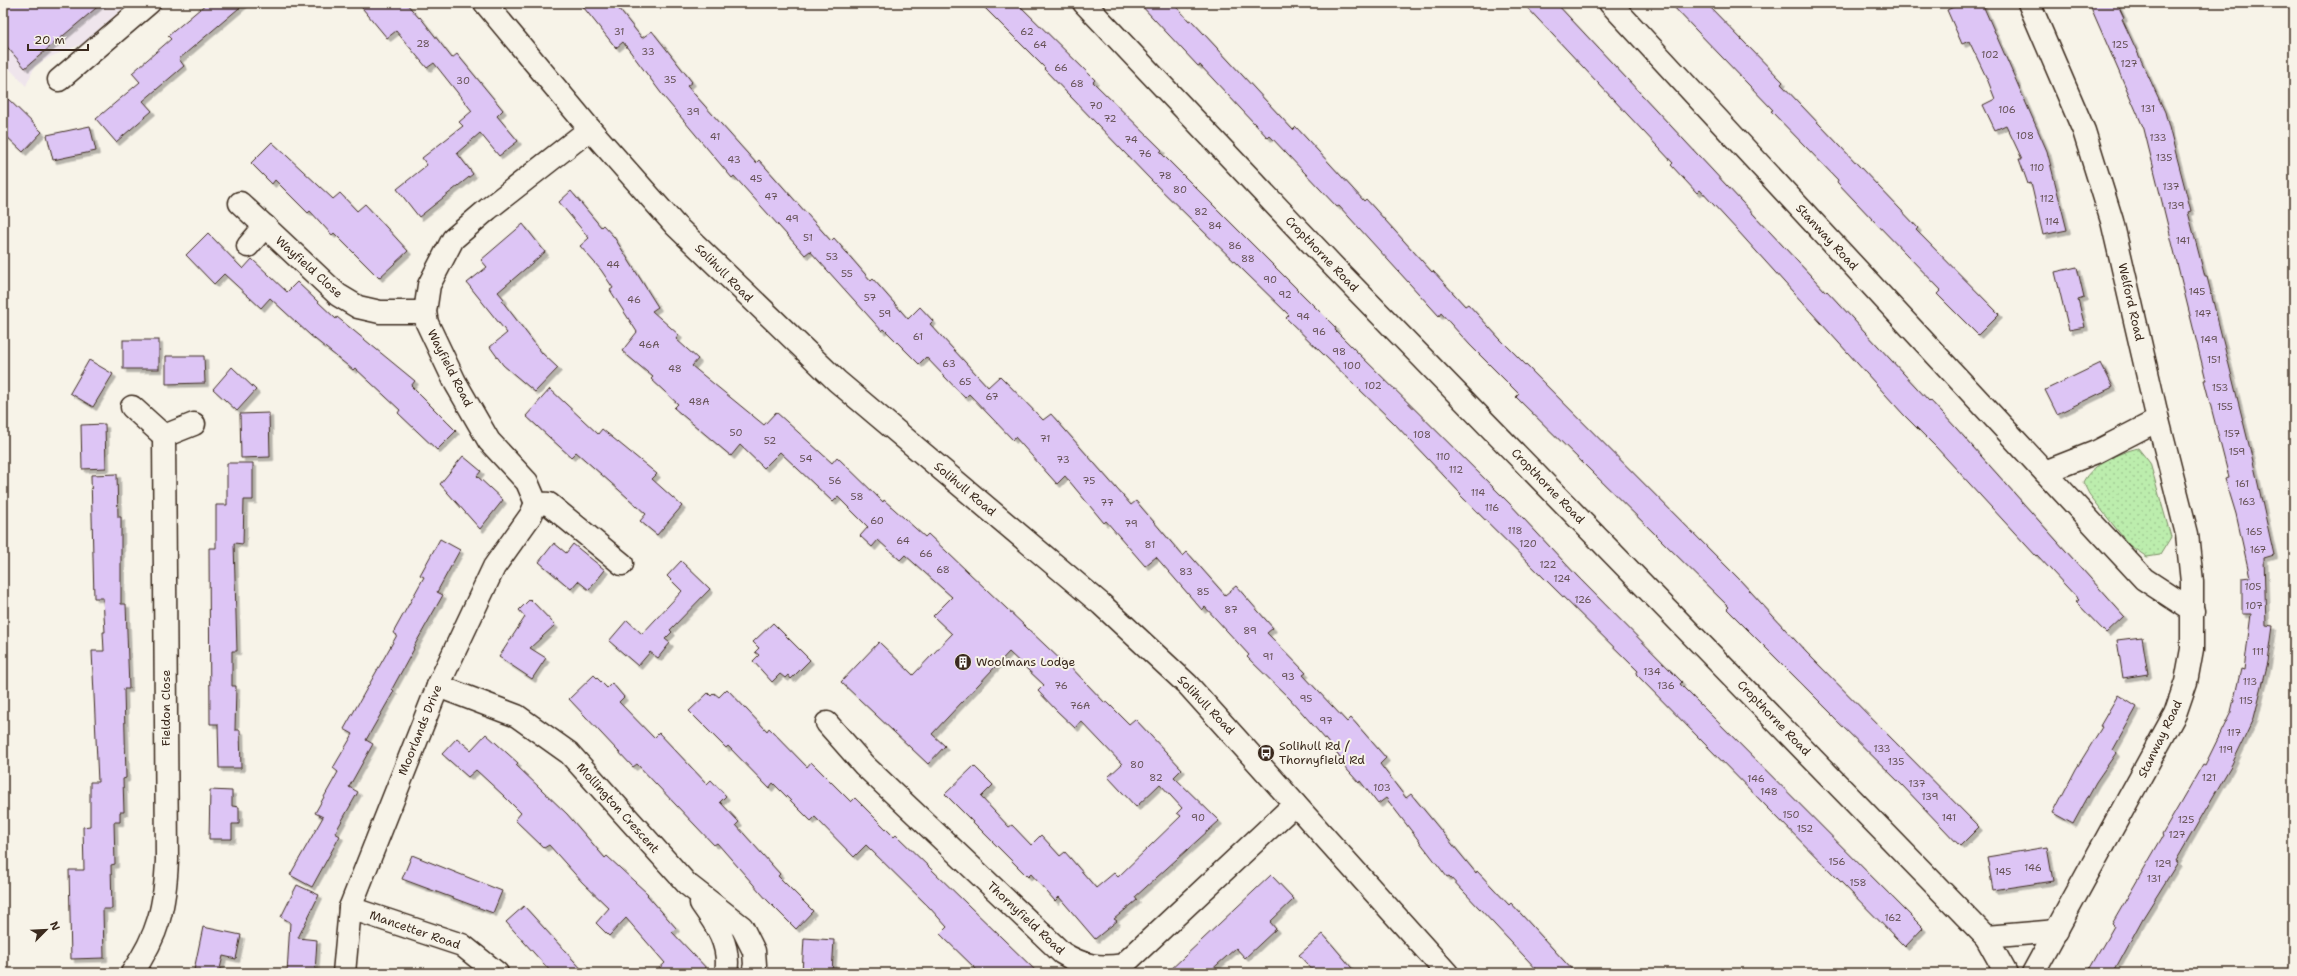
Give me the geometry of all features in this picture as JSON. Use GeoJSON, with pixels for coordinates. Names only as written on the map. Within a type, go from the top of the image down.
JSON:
{"type":"FeatureCollection","features":[{"type":"Feature","properties":{"kind":"street"},"geometry":{"type":"LineString","coordinates":[[59,80],[149,3]]}},
{"type":"Feature","properties":{"kind":"street","name":"Solihull Road"},"geometry":{"type":"LineString","coordinates":[[485,3],[590,129],[675,225],[752,302],[837,382],[1101,604],[1188,685],[1447,973]]}},
{"type":"Feature","properties":{"kind":"street","name":"Cropthorne Road"},"geometry":{"type":"LineString","coordinates":[[1084,3],[1348,280],[1986,937],[2006,973]]}},
{"type":"Feature","properties":{"kind":"street","name":"Stanway Road"},"geometry":{"type":"LineString","coordinates":[[1610,3],[2144,579],[2193,611],[2192,649],[2186,682],[2174,714],[2058,931],[2033,973]]}},
{"type":"Feature","properties":{"kind":"street","name":"Welford Road"},"geometry":{"type":"LineString","coordinates":[[2029,3],[2084,130],[2112,221],[2158,420],[2187,534],[2191,558],[2193,611]]}},
{"type":"Feature","properties":{"kind":"street","name":"Wayfield Road"},"geometry":{"type":"LineString","coordinates":[[536,503],[528,482],[489,441],[434,341],[427,323],[426,312],[430,285],[453,239],[488,209],[590,129]]}},
{"type":"Feature","properties":{"kind":"street","name":"Wayfield Close"},"geometry":{"type":"LineString","coordinates":[[240,203],[338,295],[358,307],[380,312],[426,312]]}},
{"type":"Feature","properties":{"kind":"street","name":"Wayfield Close"},"geometry":{"type":"LineString","coordinates":[[248,246],[265,226]]}},
{"type":"Feature","properties":{"kind":"street"},"geometry":{"type":"LineString","coordinates":[[132,407],[164,436],[194,424]]}},
{"type":"Feature","properties":{"kind":"street"},"geometry":{"type":"LineString","coordinates":[[2045,472],[2096,452],[2158,420]]}},
{"type":"Feature","properties":{"kind":"street","name":"Fieldon Close"},"geometry":{"type":"LineString","coordinates":[[132,973],[148,951],[160,920],[166,892],[164,436]]}},
{"type":"Feature","properties":{"kind":"street"},"geometry":{"type":"LineString","coordinates":[[536,503],[549,504],[622,564]]}},
{"type":"Feature","properties":{"kind":"street","name":"Moorlands Drive"},"geometry":{"type":"LineString","coordinates":[[344,973],[350,908],[438,686],[494,567],[531,515],[536,503]]}},
{"type":"Feature","properties":{"kind":"street","name":"Mollington Crescent"},"geometry":{"type":"LineString","coordinates":[[438,686],[517,716],[569,753],[687,884],[742,927],[754,950],[755,965],[753,973]]}},
{"type":"Feature","properties":{"kind":"street","name":"Thornyfield Road"},"geometry":{"type":"LineString","coordinates":[[827,723],[864,765],[1062,953],[1077,962],[1093,967],[1121,969],[1295,804]]}},
{"type":"Feature","properties":{"kind":"street"},"geometry":{"type":"LineString","coordinates":[[687,884],[718,926],[727,954],[726,973]]}},
{"type":"Feature","properties":{"kind":"street","name":"Mancetter Road"},"geometry":{"type":"LineString","coordinates":[[350,908],[462,945],[496,973]]}},
{"type":"Feature","properties":{"kind":"street"},"geometry":{"type":"LineString","coordinates":[[1986,937],[2058,931]]}},
{"type":"Feature","properties":{"kind":"shaded area"},"geometry":{"type":"Polygon","coordinates":[[[3,3],[129,3],[82,44],[50,57],[35,66],[26,86],[3,62],[3,3]]]}},
{"type":"Feature","properties":{"kind":"green space"},"geometry":{"type":"Polygon","coordinates":[[[2138,448],[2150,463],[2171,537],[2160,555],[2147,557],[2129,545],[2089,494],[2083,482],[2087,475],[2100,464],[2115,456],[2138,448]]]}},
{"type":"Feature","properties":{"kind":"building"},"geometry":{"type":"Polygon","coordinates":[[[3,3],[102,3],[25,68],[3,42],[3,3]]]}},
{"type":"Feature","properties":{"kind":"building"},"geometry":{"type":"Polygon","coordinates":[[[207,3],[245,3],[179,59],[184,66],[143,101],[152,111],[116,142],[96,119],[140,82],[132,73],[171,39],[168,36],[207,3]]]}},
{"type":"Feature","properties":{"kind":"building"},"geometry":{"type":"Polygon","coordinates":[[[358,3],[406,3],[419,18],[420,17],[452,58],[457,54],[503,110],[497,116],[518,141],[499,156],[480,133],[457,153],[473,174],[419,217],[397,189],[427,165],[422,158],[463,126],[459,122],[472,111],[434,63],[427,68],[396,31],[387,38],[358,3]]]}},
{"type":"Feature","properties":{"kind":"building"},"geometry":{"type":"Polygon","coordinates":[[[580,3],[614,3],[642,38],[652,31],[692,82],[687,86],[756,163],[759,160],[831,241],[834,238],[871,281],[873,279],[908,319],[920,307],[933,321],[930,324],[988,387],[1000,376],[1043,420],[1051,414],[1131,505],[1136,501],[1183,556],[1187,552],[1225,595],[1236,586],[1273,628],[1267,633],[1306,673],[1303,675],[1347,722],[1351,718],[1386,758],[1380,764],[1406,798],[1411,794],[1476,873],[1477,871],[1509,905],[1511,903],[1575,973],[1540,973],[1449,876],[1447,877],[1386,798],[1378,804],[1360,781],[1359,783],[1342,764],[1344,763],[1326,740],[1290,699],[1247,657],[1249,655],[1205,607],[1202,610],[1156,557],[1145,566],[1106,521],[1104,523],[1065,476],[1057,484],[1015,437],[1013,440],[969,394],[965,398],[926,357],[919,364],[884,329],[882,331],[810,251],[805,255],[734,176],[732,178],[664,97],[623,42],[616,48],[580,3]]]}},
{"type":"Feature","properties":{"kind":"building"},"geometry":{"type":"Polygon","coordinates":[[[980,3],[1017,3],[1095,80],[1093,82],[1162,150],[1160,152],[1336,328],[1335,330],[1510,504],[1577,576],[1682,682],[1680,684],[1923,928],[1905,947],[1636,674],[1638,671],[1460,495],[1461,494],[1393,422],[1286,318],[1289,315],[1149,178],[1044,69],[1045,68],[980,3]]]}},
{"type":"Feature","properties":{"kind":"building"},"geometry":{"type":"Polygon","coordinates":[[[1139,3],[1173,3],[1189,21],[1191,20],[1293,130],[1296,127],[1364,201],[1366,199],[1465,306],[1468,304],[1499,338],[1739,579],[1806,652],[1979,827],[1960,846],[1902,785],[1727,609],[1729,607],[1516,397],[1519,394],[1470,345],[1441,313],[1439,316],[1339,206],[1337,207],[1270,136],[1268,138],[1200,65],[1198,66],[1139,3]]]}},
{"type":"Feature","properties":{"kind":"building"},"geometry":{"type":"Polygon","coordinates":[[[1523,3],[1556,3],[1826,292],[1827,291],[1956,428],[2124,616],[2106,633],[2076,602],[2079,600],[2037,555],[2036,556],[1936,447],[1903,414],[1738,231],[1700,190],[1697,193],[1671,165],[1673,163],[1523,3]]]}},
{"type":"Feature","properties":{"kind":"building"},"geometry":{"type":"Polygon","coordinates":[[[1670,3],[1706,3],[1783,82],[1781,84],[1918,228],[1916,230],[1999,314],[1978,335],[1937,294],[1941,290],[1837,182],[1838,180],[1771,111],[1773,110],[1670,3]]]}},
{"type":"Feature","properties":{"kind":"building"},"geometry":{"type":"Polygon","coordinates":[[[1962,3],[1982,3],[2047,151],[2067,230],[2043,235],[2031,183],[2028,184],[2019,159],[2022,159],[2006,125],[1995,130],[1983,105],[1995,99],[1988,81],[1969,41],[1962,44],[1947,10],[1962,3]]]}},
{"type":"Feature","properties":{"kind":"building"},"geometry":{"type":"Polygon","coordinates":[[[2089,3],[2117,3],[2124,18],[2122,19],[2165,112],[2191,211],[2188,212],[2205,277],[2207,277],[2252,457],[2274,555],[2264,558],[2266,625],[2273,626],[2268,662],[2254,718],[2232,764],[2176,861],[2178,862],[2143,918],[2113,973],[2098,973],[2090,968],[2114,926],[2112,924],[2163,836],[2162,835],[2203,764],[2205,765],[2231,712],[2241,669],[2244,670],[2251,614],[2242,614],[2242,578],[2250,577],[2236,514],[2225,478],[2229,477],[2204,380],[2206,380],[2144,129],[2089,3]]]}},
{"type":"Feature","properties":{"kind":"building"},"geometry":{"type":"Polygon","coordinates":[[[3,94],[42,132],[23,152],[3,133],[3,94]]]}},
{"type":"Feature","properties":{"kind":"building"},"geometry":{"type":"Polygon","coordinates":[[[90,126],[96,151],[53,160],[47,135],[90,126]]]}},
{"type":"Feature","properties":{"kind":"building"},"geometry":{"type":"Polygon","coordinates":[[[272,142],[333,199],[340,193],[357,211],[365,204],[408,251],[379,278],[334,233],[332,235],[310,211],[308,213],[275,180],[272,184],[251,163],[272,142]]]}},
{"type":"Feature","properties":{"kind":"building"},"geometry":{"type":"Polygon","coordinates":[[[571,191],[601,227],[603,225],[614,237],[658,307],[652,311],[679,335],[676,339],[698,359],[692,366],[764,425],[776,412],[832,463],[837,457],[883,502],[884,500],[925,537],[928,534],[1065,664],[1066,662],[1105,703],[1107,702],[1129,724],[1135,719],[1182,769],[1174,777],[1219,821],[1135,897],[1137,900],[1114,919],[1117,921],[1095,939],[1059,897],[1055,901],[1031,874],[1028,877],[945,794],[974,766],[993,785],[981,797],[1009,827],[1012,825],[1031,845],[1041,835],[1060,856],[1065,852],[1096,888],[1114,873],[1118,877],[1181,816],[1177,813],[1182,808],[1160,784],[1136,807],[1108,777],[1122,764],[1081,721],[1075,728],[1057,711],[1038,691],[1044,685],[1009,652],[932,734],[945,746],[928,764],[841,682],[879,642],[913,675],[952,634],[933,616],[952,597],[905,555],[900,560],[878,540],[872,547],[860,536],[868,527],[838,497],[833,502],[780,452],[764,468],[740,445],[731,456],[674,408],[678,404],[651,379],[653,377],[622,351],[637,332],[610,290],[613,288],[601,270],[580,246],[589,238],[559,202],[571,191]]]}},
{"type":"Feature","properties":{"kind":"building"},"geometry":{"type":"Polygon","coordinates":[[[523,224],[545,252],[498,292],[504,299],[502,301],[542,353],[558,368],[535,392],[503,365],[490,347],[507,333],[467,283],[487,267],[481,260],[523,224]]]}},
{"type":"Feature","properties":{"kind":"building"},"geometry":{"type":"Polygon","coordinates":[[[208,233],[243,269],[252,259],[287,292],[297,282],[336,319],[337,317],[415,381],[411,386],[456,431],[437,450],[398,413],[400,410],[355,368],[353,370],[310,335],[270,298],[261,308],[224,274],[214,284],[186,255],[208,233]]]}},
{"type":"Feature","properties":{"kind":"building"},"geometry":{"type":"Polygon","coordinates":[[[2077,267],[2084,297],[2078,299],[2085,327],[2069,330],[2055,272],[2077,267]]]}},
{"type":"Feature","properties":{"kind":"building"},"geometry":{"type":"Polygon","coordinates":[[[123,340],[159,340],[159,369],[123,369],[123,340]]]}},
{"type":"Feature","properties":{"kind":"building"},"geometry":{"type":"Polygon","coordinates":[[[166,356],[204,356],[205,383],[166,384],[166,356]]]}},
{"type":"Feature","properties":{"kind":"building"},"geometry":{"type":"Polygon","coordinates":[[[89,360],[113,374],[93,407],[70,393],[89,360]]]}},
{"type":"Feature","properties":{"kind":"building"},"geometry":{"type":"Polygon","coordinates":[[[2101,363],[2113,387],[2057,414],[2045,390],[2101,363]]]}},
{"type":"Feature","properties":{"kind":"building"},"geometry":{"type":"Polygon","coordinates":[[[232,367],[256,390],[237,411],[213,389],[232,367]]]}},
{"type":"Feature","properties":{"kind":"building"},"geometry":{"type":"Polygon","coordinates":[[[550,389],[598,434],[602,429],[657,474],[652,479],[682,506],[657,535],[640,521],[646,514],[576,452],[571,457],[526,416],[550,389]]]}},
{"type":"Feature","properties":{"kind":"building"},"geometry":{"type":"Polygon","coordinates":[[[269,413],[270,457],[241,458],[240,414],[269,413]]]}},
{"type":"Feature","properties":{"kind":"building"},"geometry":{"type":"Polygon","coordinates":[[[105,424],[106,468],[82,469],[81,425],[105,424]]]}},
{"type":"Feature","properties":{"kind":"building"},"geometry":{"type":"Polygon","coordinates":[[[463,456],[481,471],[477,476],[503,500],[480,529],[440,484],[463,456]]]}},
{"type":"Feature","properties":{"kind":"building"},"geometry":{"type":"Polygon","coordinates":[[[227,463],[253,463],[253,500],[244,500],[243,544],[234,543],[237,651],[232,651],[232,686],[236,686],[235,730],[240,730],[241,768],[219,768],[218,724],[210,724],[209,548],[216,548],[216,505],[227,505],[227,463]]]}},
{"type":"Feature","properties":{"kind":"building"},"geometry":{"type":"Polygon","coordinates":[[[117,474],[118,517],[121,517],[121,604],[126,604],[129,689],[124,689],[126,778],[123,779],[124,812],[120,812],[120,822],[114,822],[115,864],[111,865],[112,909],[103,909],[104,958],[71,959],[69,870],[84,870],[83,827],[90,826],[90,782],[98,782],[92,651],[104,651],[103,632],[105,632],[103,598],[94,598],[91,475],[117,474]]]}},
{"type":"Feature","properties":{"kind":"building"},"geometry":{"type":"Polygon","coordinates":[[[440,539],[460,550],[437,592],[443,595],[392,689],[394,691],[366,740],[373,744],[349,787],[358,792],[335,833],[340,836],[312,887],[290,875],[323,817],[315,813],[338,772],[333,768],[353,734],[344,729],[397,635],[393,633],[424,577],[420,575],[440,539]]]}},
{"type":"Feature","properties":{"kind":"building"},"geometry":{"type":"Polygon","coordinates":[[[554,543],[566,553],[573,544],[605,570],[589,590],[578,581],[571,589],[539,562],[554,543]]]}},
{"type":"Feature","properties":{"kind":"building"},"geometry":{"type":"Polygon","coordinates":[[[681,561],[710,589],[670,630],[672,632],[665,639],[670,643],[658,658],[650,652],[638,666],[609,641],[627,620],[642,634],[682,591],[667,576],[681,561]]]}},
{"type":"Feature","properties":{"kind":"building"},"geometry":{"type":"Polygon","coordinates":[[[530,599],[555,625],[530,648],[546,658],[532,679],[499,657],[525,617],[519,610],[530,599]]]}},
{"type":"Feature","properties":{"kind":"building"},"geometry":{"type":"Polygon","coordinates":[[[773,623],[810,660],[791,679],[788,675],[785,678],[780,674],[772,682],[753,661],[759,655],[755,652],[759,648],[753,642],[773,623]]]}},
{"type":"Feature","properties":{"kind":"building"},"geometry":{"type":"Polygon","coordinates":[[[2142,637],[2148,674],[2123,678],[2117,640],[2142,637]]]}},
{"type":"Feature","properties":{"kind":"building"},"geometry":{"type":"Polygon","coordinates":[[[594,675],[607,688],[612,683],[624,697],[619,702],[654,738],[659,733],[707,784],[711,780],[726,796],[720,802],[739,822],[736,825],[780,874],[778,876],[813,911],[796,929],[767,900],[717,843],[714,845],[637,764],[633,767],[569,699],[594,675]]]}},
{"type":"Feature","properties":{"kind":"building"},"geometry":{"type":"Polygon","coordinates":[[[727,689],[767,731],[769,728],[807,767],[811,762],[851,802],[855,798],[894,837],[896,835],[1038,973],[980,973],[940,934],[947,927],[929,907],[866,845],[854,857],[815,817],[811,821],[773,783],[769,788],[728,746],[726,748],[689,711],[708,693],[711,696],[714,693],[719,697],[727,689]]]}},
{"type":"Feature","properties":{"kind":"building"},"geometry":{"type":"Polygon","coordinates":[[[2118,695],[2137,707],[2113,750],[2116,753],[2096,782],[2073,824],[2053,813],[2076,769],[2102,727],[2100,726],[2118,695]]]}},
{"type":"Feature","properties":{"kind":"building"},"geometry":{"type":"Polygon","coordinates":[[[486,734],[518,763],[516,765],[567,814],[605,858],[607,856],[648,894],[647,895],[676,928],[672,932],[711,973],[654,973],[665,963],[626,918],[609,936],[596,923],[609,908],[582,882],[549,845],[544,848],[515,820],[521,813],[476,770],[468,777],[442,754],[457,738],[471,750],[486,734]]]}},
{"type":"Feature","properties":{"kind":"building"},"geometry":{"type":"Polygon","coordinates":[[[210,790],[232,791],[232,806],[239,807],[239,824],[232,824],[232,839],[209,839],[210,790]]]}},
{"type":"Feature","properties":{"kind":"building"},"geometry":{"type":"Polygon","coordinates":[[[2047,847],[2053,881],[1993,890],[1987,857],[2047,847]]]}},
{"type":"Feature","properties":{"kind":"building"},"geometry":{"type":"Polygon","coordinates":[[[412,855],[502,891],[493,913],[402,879],[412,855]]]}},
{"type":"Feature","properties":{"kind":"building"},"geometry":{"type":"Polygon","coordinates":[[[1271,875],[1294,899],[1270,922],[1276,929],[1245,958],[1236,948],[1208,973],[1167,973],[1271,875]]]}},
{"type":"Feature","properties":{"kind":"building"},"geometry":{"type":"Polygon","coordinates":[[[297,885],[319,895],[298,938],[317,940],[315,973],[287,973],[290,922],[281,917],[297,885]]]}},
{"type":"Feature","properties":{"kind":"building"},"geometry":{"type":"Polygon","coordinates":[[[524,906],[585,973],[552,973],[506,922],[524,906]]]}},
{"type":"Feature","properties":{"kind":"building"},"geometry":{"type":"Polygon","coordinates":[[[203,927],[241,935],[236,959],[223,956],[219,973],[194,970],[203,927]]]}},
{"type":"Feature","properties":{"kind":"building"},"geometry":{"type":"Polygon","coordinates":[[[1323,934],[1356,973],[1315,973],[1299,955],[1323,934]]]}},
{"type":"Feature","properties":{"kind":"building"},"geometry":{"type":"Polygon","coordinates":[[[804,938],[834,940],[832,973],[802,973],[804,938]]]}},
{"type":"Feature","properties":{"kind":"place","name":"Woolmans Lodge"},"geometry":{"type":"Point","coordinates":[963,662]}},
{"type":"Feature","properties":{"kind":"place","name":"Solihull Rd / Thornyfield Rd"},"geometry":{"type":"Point","coordinates":[1266,753]}}]}
